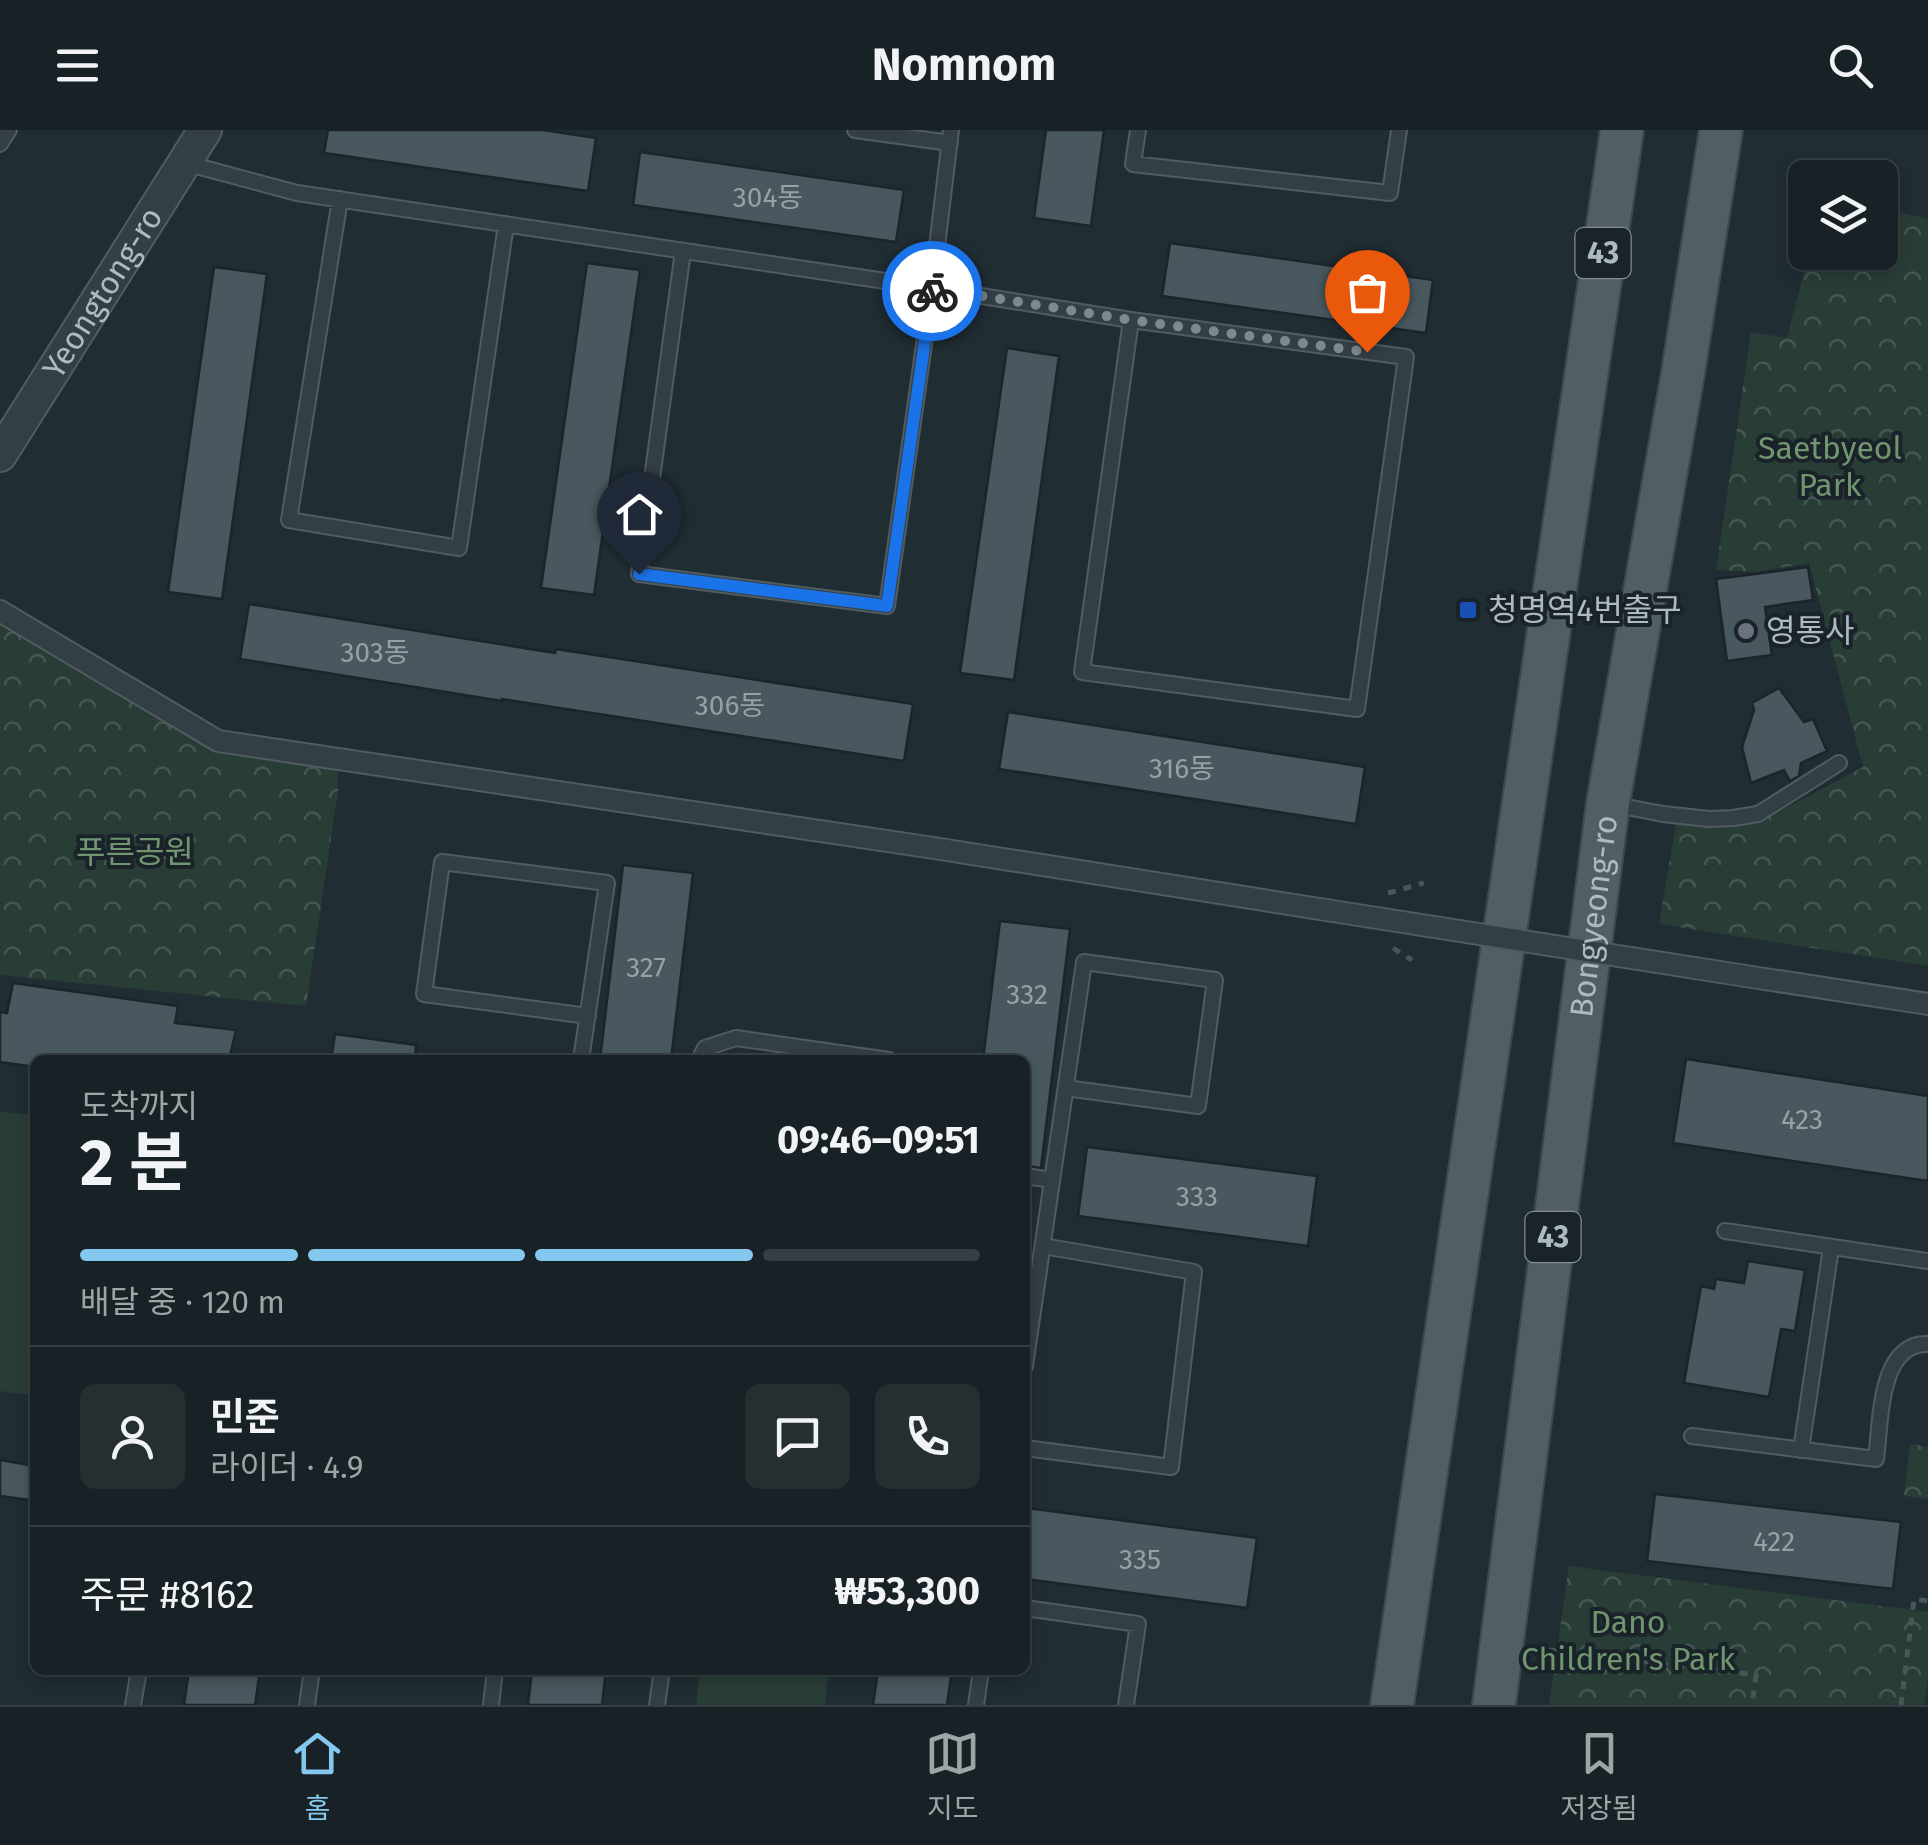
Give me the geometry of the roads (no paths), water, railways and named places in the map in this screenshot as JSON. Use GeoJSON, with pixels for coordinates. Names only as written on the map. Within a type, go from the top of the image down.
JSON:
{"type":"FeatureCollection","features":[{"type":"Feature","properties":{"kind":"main road","name":"43"},"geometry":{"type":"LineString","coordinates":[[1392,1705],[1622,130]]}},
{"type":"Feature","properties":{"kind":"main road","name":"Bongyeong-ro"},"geometry":{"type":"LineString","coordinates":[[1494,1705],[1608,803],[1721,130]]}},
{"type":"Feature","properties":{"kind":"street","name":"Yeongtong-ro"},"geometry":{"type":"LineString","coordinates":[[0,455],[205,130]]}},
{"type":"Feature","properties":{"kind":"street"},"geometry":{"type":"LineString","coordinates":[[0,611],[218,741],[915,845],[1928,1004]]}},
{"type":"Feature","properties":{"kind":"lane"},"geometry":{"type":"LineString","coordinates":[[0,144],[9,130]]}},
{"type":"Feature","properties":{"kind":"lane"},"geometry":{"type":"LineString","coordinates":[[683,251],[639,574],[887,606],[951,136],[856,130]]}},
{"type":"Feature","properties":{"kind":"lane"},"geometry":{"type":"LineString","coordinates":[[1138,130],[1133,164],[1390,193],[1399,130]]}},
{"type":"Feature","properties":{"kind":"lane"},"geometry":{"type":"LineString","coordinates":[[184,163],[298,193],[1131,320],[1406,357],[1357,710],[1082,672],[1131,320]]}},
{"type":"Feature","properties":{"kind":"lane"},"geometry":{"type":"LineString","coordinates":[[340,199],[289,520],[459,548],[506,224]]}},
{"type":"Feature","properties":{"kind":"lane"},"geometry":{"type":"LineString","coordinates":[[1608,803],[1709,819],[1758,814],[1839,763]]}},
{"type":"Feature","properties":{"kind":"lane"},"geometry":{"type":"LineString","coordinates":[[583,1055],[588,1016],[606,883],[442,862],[424,994],[588,1016]]}},
{"type":"Feature","properties":{"kind":"lane"},"geometry":{"type":"LineString","coordinates":[[1030,1331],[1084,962],[1215,980],[1198,1106],[1066,1088]]}},
{"type":"Feature","properties":{"kind":"lane"},"geometry":{"type":"LineString","coordinates":[[702,1055],[705,1048],[736,1038],[854,1055]]}},
{"type":"Feature","properties":{"kind":"lane"},"geometry":{"type":"LineString","coordinates":[[1030,1177],[1052,1180]]}},
{"type":"Feature","properties":{"kind":"lane"},"geometry":{"type":"LineString","coordinates":[[1725,1231],[1928,1261]]}},
{"type":"Feature","properties":{"kind":"lane"},"geometry":{"type":"LineString","coordinates":[[1030,1449],[1171,1467],[1194,1272],[1042,1246]]}},
{"type":"Feature","properties":{"kind":"lane"},"geometry":{"type":"LineString","coordinates":[[1801,1450],[1831,1248]]}},
{"type":"Feature","properties":{"kind":"lane"},"geometry":{"type":"LineString","coordinates":[[1692,1436],[1876,1459],[1890,1370],[1899,1354],[1918,1344],[1928,1344]]}},
{"type":"Feature","properties":{"kind":"lane"},"geometry":{"type":"LineString","coordinates":[[1030,1609],[1138,1624],[1126,1705]]}},
{"type":"Feature","properties":{"kind":"lane"},"geometry":{"type":"LineString","coordinates":[[133,1705],[138,1675]]}},
{"type":"Feature","properties":{"kind":"lane"},"geometry":{"type":"LineString","coordinates":[[307,1705],[311,1675]]}},
{"type":"Feature","properties":{"kind":"lane"},"geometry":{"type":"LineString","coordinates":[[490,1705],[495,1675]]}},
{"type":"Feature","properties":{"kind":"lane"},"geometry":{"type":"LineString","coordinates":[[657,1705],[661,1675]]}},
{"type":"Feature","properties":{"kind":"lane"},"geometry":{"type":"LineString","coordinates":[[976,1705],[980,1675]]}},
{"type":"Feature","properties":{"kind":"place","name":"청명역4번출구"},"geometry":{"type":"Point","coordinates":[1468,610]}},
{"type":"Feature","properties":{"kind":"place","name":"영통사"},"geometry":{"type":"Point","coordinates":[1746,631]}},
{"type":"Feature","properties":{"kind":"park label","name":"Saetbyeol Park"},"geometry":{"type":"Point","coordinates":[1830,466]}},
{"type":"Feature","properties":{"kind":"park label","name":"푸른공원"},"geometry":{"type":"Point","coordinates":[135,852]}},
{"type":"Feature","properties":{"kind":"park label","name":"Dano Children's Park"},"geometry":{"type":"Point","coordinates":[1628,1640]}}]}
